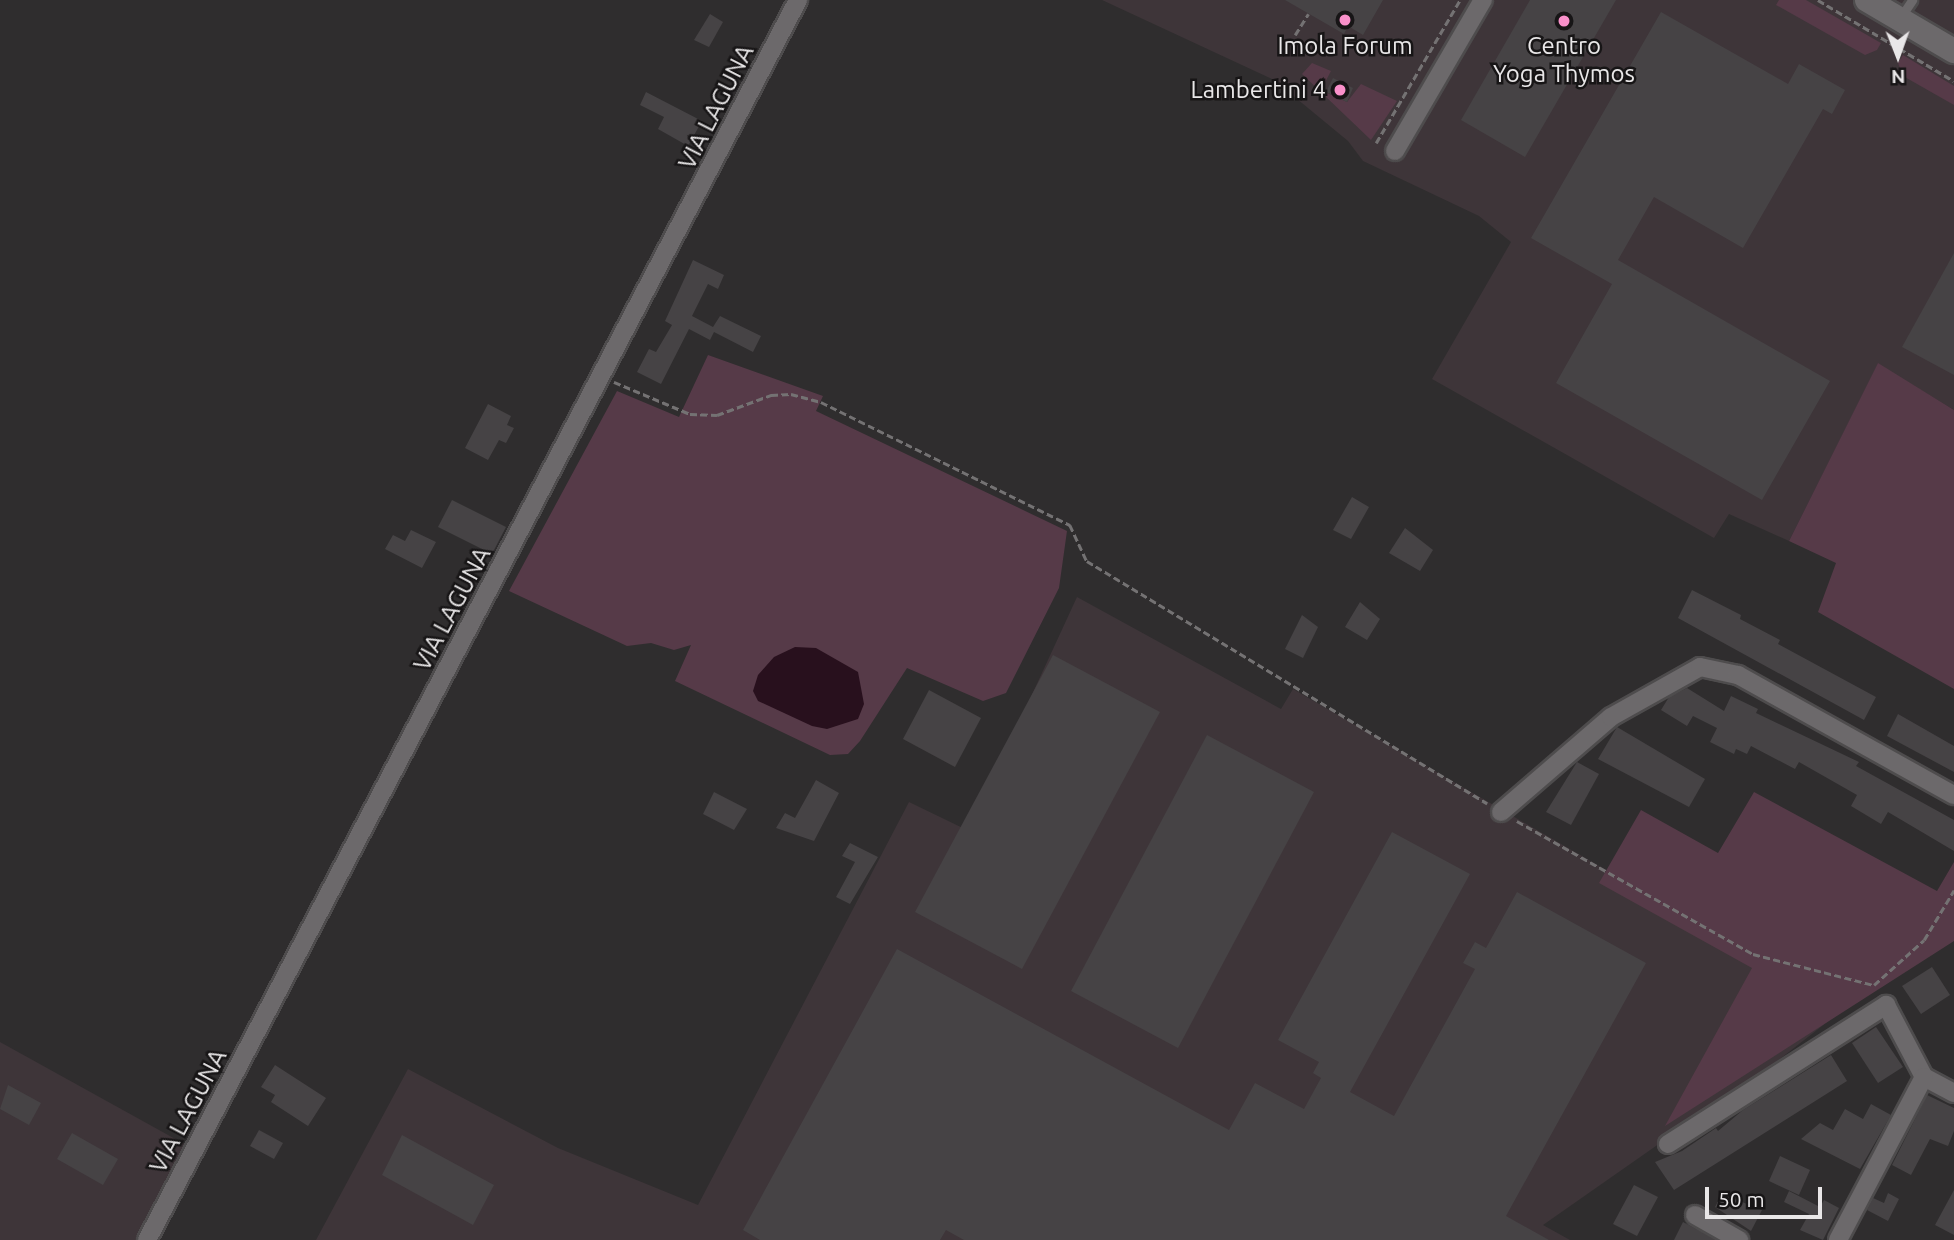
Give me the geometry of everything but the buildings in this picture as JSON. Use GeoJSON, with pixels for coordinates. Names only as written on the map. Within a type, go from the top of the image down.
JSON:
{"type":"FeatureCollection","features":[{"type":"Feature","properties":{"kind":"main road"},"geometry":{"type":"LineString","coordinates":[[1867,0],[1906,10],[1954,51]]}},
{"type":"Feature","properties":{"kind":"street","name":"VIA LAGUNA"},"geometry":{"type":"LineString","coordinates":[[147,1240],[798,0]]}},
{"type":"Feature","properties":{"kind":"street"},"geometry":{"type":"LineString","coordinates":[[1395,151],[1483,0]]}},
{"type":"Feature","properties":{"kind":"street"},"geometry":{"type":"LineString","coordinates":[[1501,812],[1611,717],[1700,667],[1738,675],[1954,795]]}},
{"type":"Feature","properties":{"kind":"street"},"geometry":{"type":"LineString","coordinates":[[1668,1144],[1886,1005],[1924,1077],[1954,1093]]}},
{"type":"Feature","properties":{"kind":"street"},"geometry":{"type":"LineString","coordinates":[[1838,1240],[1924,1077]]}},
{"type":"Feature","properties":{"kind":"street"},"geometry":{"type":"LineString","coordinates":[[1695,1215],[1739,1240]]}},
{"type":"Feature","properties":{"kind":"path"},"geometry":{"type":"LineString","coordinates":[[1376,143],[1460,0]]}},
{"type":"Feature","properties":{"kind":"path"},"geometry":{"type":"LineString","coordinates":[[1818,0],[1954,81]]}},
{"type":"Feature","properties":{"kind":"path"},"geometry":{"type":"LineString","coordinates":[[1295,35],[1308,14]]}},
{"type":"Feature","properties":{"kind":"path"},"geometry":{"type":"LineString","coordinates":[[602,376],[660,405],[690,414],[717,415],[771,395],[791,394],[821,402],[1070,525],[1087,561],[1501,812],[1753,954],[1874,985],[1924,940],[1954,890]]}},
{"type":"Feature","properties":{"kind":"shaded area"},"geometry":{"type":"Polygon","coordinates":[[[1102,0],[1954,0],[1954,410],[1878,364],[1789,541],[1729,514],[1714,538],[1432,379],[1511,242],[1479,216],[1363,161],[1348,141],[1274,80],[1102,0]]]}},
{"type":"Feature","properties":{"kind":"shaded area"},"geometry":{"type":"Polygon","coordinates":[[[1779,0],[1806,0],[1881,43],[1877,50],[1865,55],[1776,5],[1779,0]]]}},
{"type":"Feature","properties":{"kind":"shaded area"},"geometry":{"type":"Polygon","coordinates":[[[1903,55],[1954,86],[1954,105],[1903,76],[1898,63],[1903,55]]]}},
{"type":"Feature","properties":{"kind":"shaded area"},"geometry":{"type":"Polygon","coordinates":[[[1312,63],[1331,71],[1321,90],[1347,102],[1361,84],[1397,101],[1371,140],[1302,74],[1312,63]]]}},
{"type":"Feature","properties":{"kind":"shaded area"},"geometry":{"type":"Polygon","coordinates":[[[708,355],[823,396],[816,411],[1067,531],[1059,588],[1006,693],[983,701],[907,668],[860,741],[848,754],[830,755],[675,681],[691,645],[674,650],[651,643],[627,646],[509,591],[617,391],[679,417],[708,355]]]}},
{"type":"Feature","properties":{"kind":"shaded area"},"geometry":{"type":"Polygon","coordinates":[[[1878,363],[1954,410],[1954,689],[1818,612],[1836,563],[1789,541],[1878,363]]]}},
{"type":"Feature","properties":{"kind":"shaded area"},"geometry":{"type":"Polygon","coordinates":[[[1077,597],[1281,709],[1293,689],[1658,900],[1877,983],[1776,1062],[1543,1225],[1570,1240],[316,1240],[408,1069],[558,1148],[698,1205],[909,802],[969,831],[1077,597]]]}},
{"type":"Feature","properties":{"kind":"shaded area"},"geometry":{"type":"Polygon","coordinates":[[[795,647],[816,648],[858,672],[864,704],[858,719],[827,729],[812,726],[758,701],[753,691],[758,675],[774,657],[795,647]]]}},
{"type":"Feature","properties":{"kind":"shaded area"},"geometry":{"type":"Polygon","coordinates":[[[1754,792],[1937,891],[1954,862],[1954,941],[1665,1126],[1752,968],[1599,883],[1641,810],[1718,853],[1754,792]]]}},
{"type":"Feature","properties":{"kind":"shaded area"},"geometry":{"type":"Polygon","coordinates":[[[0,1042],[197,1151],[155,1240],[0,1240],[0,1042]]]}},
{"type":"Feature","properties":{"kind":"place","name":"Imola Forum"},"geometry":{"type":"Point","coordinates":[1345,20]}},
{"type":"Feature","properties":{"kind":"place","name":"Centro Yoga Thymos"},"geometry":{"type":"Point","coordinates":[1564,21]}},
{"type":"Feature","properties":{"kind":"place","name":"Lambertini 4"},"geometry":{"type":"Point","coordinates":[1340,90]}}]}
